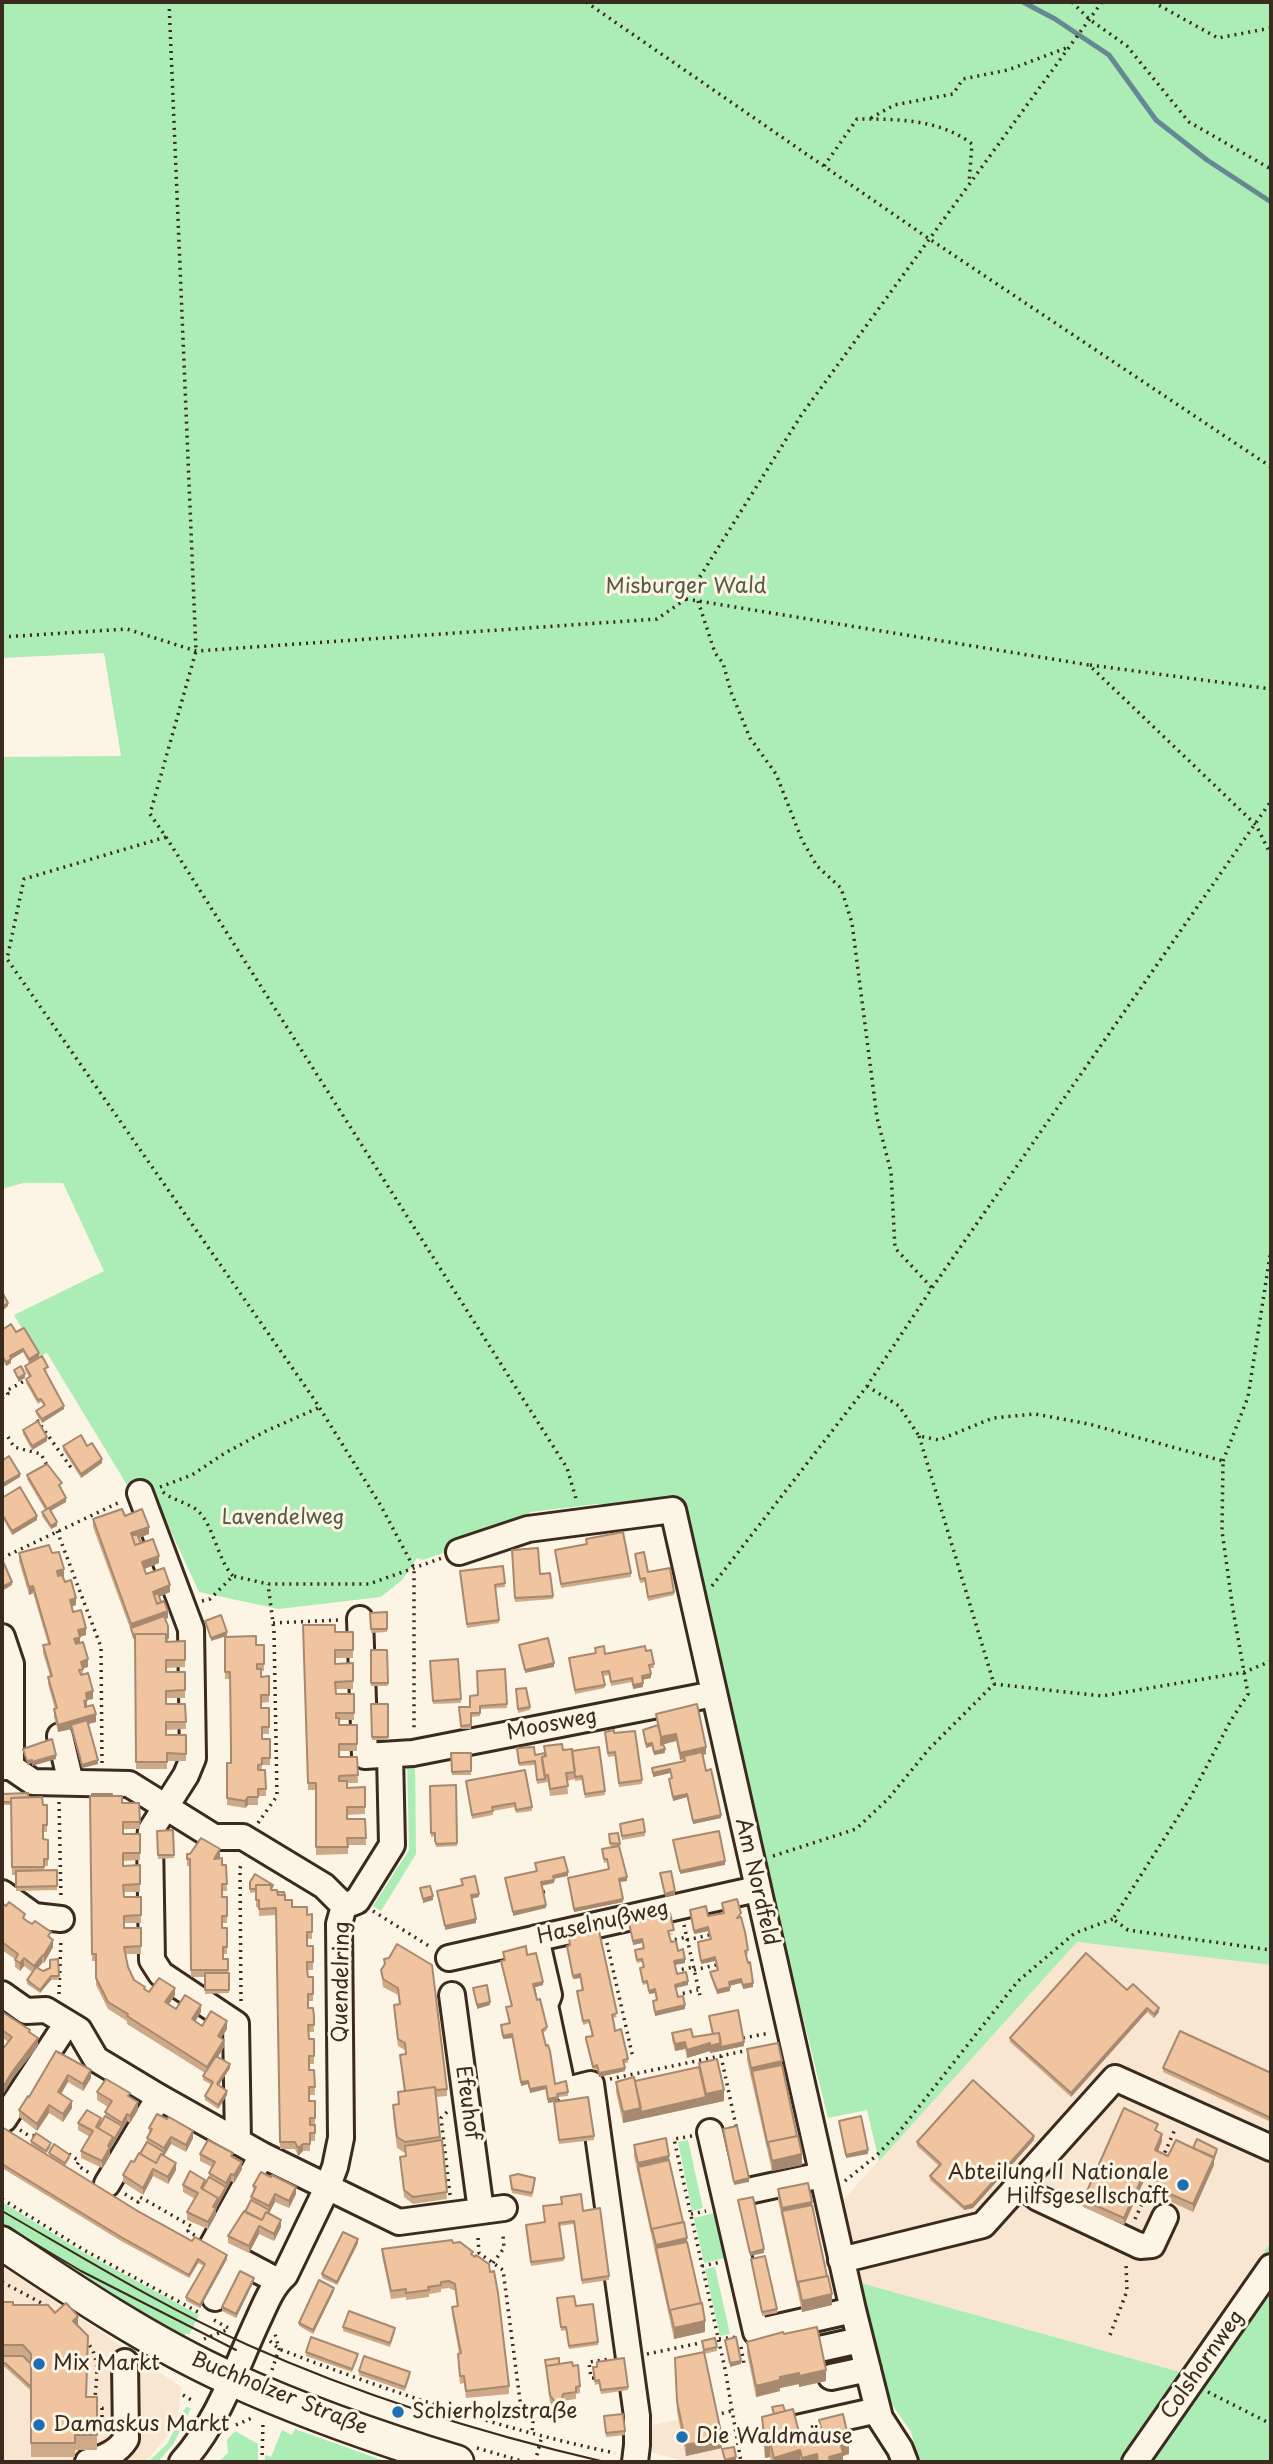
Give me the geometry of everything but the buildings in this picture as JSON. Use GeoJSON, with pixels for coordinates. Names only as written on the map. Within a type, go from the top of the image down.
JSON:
{"type":"FeatureCollection","features":[{"type":"Feature","properties":{"kind":"main road","name":"Buchholzer Straße"},"geometry":{"type":"LineString","coordinates":[[2,2243],[95,2303],[189,2358],[232,2379],[344,2423],[470,2456]]}},
{"type":"Feature","properties":{"kind":"street"},"geometry":{"type":"LineString","coordinates":[[141,1493],[191,1629],[192,1758],[186,1775],[151,1830],[154,1966],[163,1976],[236,2025],[239,2142]]}},
{"type":"Feature","properties":{"kind":"street","name":"Am Nordfeld"},"geometry":{"type":"LineString","coordinates":[[459,1552],[528,1529],[673,1510],[860,2340],[880,2418],[905,2462]]}},
{"type":"Feature","properties":{"kind":"street"},"geometry":{"type":"LineString","coordinates":[[351,1903],[391,1845],[401,1754],[365,1756],[360,1619]]}},
{"type":"Feature","properties":{"kind":"street"},"geometry":{"type":"LineString","coordinates":[[2,1637],[11,1664],[7,1767]]}},
{"type":"Feature","properties":{"kind":"street","name":"Moosweg"},"geometry":{"type":"LineString","coordinates":[[401,1754],[714,1694]]}},
{"type":"Feature","properties":{"kind":"street"},"geometry":{"type":"LineString","coordinates":[[60,1736],[71,1783]]}},
{"type":"Feature","properties":{"kind":"street","name":"Quendelring"},"geometry":{"type":"LineString","coordinates":[[7,1767],[33,1782],[129,1784],[214,1837],[243,1836],[351,1903],[339,1924],[341,2138],[335,2167],[285,2275],[278,2281],[232,2379]]}},
{"type":"Feature","properties":{"kind":"street","name":"Haselnußweg"},"geometry":{"type":"LineString","coordinates":[[440,1955],[536,1938],[757,1889]]}},
{"type":"Feature","properties":{"kind":"street"},"geometry":{"type":"LineString","coordinates":[[2,1893],[34,1916],[61,1919]]}},
{"type":"Feature","properties":{"kind":"street"},"geometry":{"type":"LineString","coordinates":[[536,1938],[549,1994],[545,2005],[564,2086],[591,2084],[634,2357],[636,2455]]}},
{"type":"Feature","properties":{"kind":"street"},"geometry":{"type":"LineString","coordinates":[[2,1994],[26,2011],[46,2010],[68,2023],[79,2030],[96,2059],[262,2155],[327,2188]]}},
{"type":"Feature","properties":{"kind":"street","name":"Efeuhof"},"geometry":{"type":"LineString","coordinates":[[327,2188],[399,2222],[493,2210],[469,2111],[452,1995]]}},
{"type":"Feature","properties":{"kind":"street"},"geometry":{"type":"LineString","coordinates":[[4,2119],[68,2023]]}},
{"type":"Feature","properties":{"kind":"street"},"geometry":{"type":"LineString","coordinates":[[841,2260],[983,2225],[1115,2078],[1271,2148]]}},
{"type":"Feature","properties":{"kind":"street"},"geometry":{"type":"LineString","coordinates":[[107,2184],[159,2097]]}},
{"type":"Feature","properties":{"kind":"street"},"geometry":{"type":"LineString","coordinates":[[710,2132],[756,2332],[853,2310]]}},
{"type":"Feature","properties":{"kind":"street"},"geometry":{"type":"LineString","coordinates":[[262,2155],[212,2246],[278,2281]]}},
{"type":"Feature","properties":{"kind":"street"},"geometry":{"type":"LineString","coordinates":[[1020,2184],[1038,2198],[1140,2246],[1152,2245],[1165,2217]]}},
{"type":"Feature","properties":{"kind":"street"},"geometry":{"type":"LineString","coordinates":[[725,2196],[824,2185]]}},
{"type":"Feature","properties":{"kind":"street"},"geometry":{"type":"LineString","coordinates":[[209,2310],[236,2259]]}},
{"type":"Feature","properties":{"kind":"street","name":"Colshornweg"},"geometry":{"type":"LineString","coordinates":[[1135,2462],[1271,2267]]}},
{"type":"Feature","properties":{"kind":"street"},"geometry":{"type":"LineString","coordinates":[[824,2348],[860,2340]]}},
{"type":"Feature","properties":{"kind":"street"},"geometry":{"type":"LineString","coordinates":[[95,2460],[120,2448],[126,2439],[125,2362]]}},
{"type":"Feature","properties":{"kind":"street"},"geometry":{"type":"LineString","coordinates":[[831,2377],[868,2369]]}},
{"type":"Feature","properties":{"kind":"street"},"geometry":{"type":"LineString","coordinates":[[182,2462],[196,2447],[216,2414],[232,2379]]}},
{"type":"Feature","properties":{"kind":"street"},"geometry":{"type":"LineString","coordinates":[[797,2428],[878,2410]]}},
{"type":"Feature","properties":{"kind":"path"},"geometry":{"type":"LineString","coordinates":[[169,2],[196,651],[150,814],[567,1468],[583,1520]]}},
{"type":"Feature","properties":{"kind":"path"},"geometry":{"type":"LineString","coordinates":[[586,2],[928,238],[1271,467]]}},
{"type":"Feature","properties":{"kind":"path"},"geometry":{"type":"LineString","coordinates":[[1072,2],[1089,19],[1127,46],[1189,122],[1271,169]]}},
{"type":"Feature","properties":{"kind":"path"},"geometry":{"type":"LineString","coordinates":[[2,637],[127,629],[196,651],[657,619],[686,599],[802,414],[1102,2]]}},
{"type":"Feature","properties":{"kind":"path"},"geometry":{"type":"LineString","coordinates":[[1153,2],[1218,38],[1271,28]]}},
{"type":"Feature","properties":{"kind":"path"},"geometry":{"type":"LineString","coordinates":[[870,119],[894,105],[953,94],[963,79],[1008,70],[1069,48]]}},
{"type":"Feature","properties":{"kind":"path"},"geometry":{"type":"LineString","coordinates":[[823,166],[857,119],[913,120],[962,137],[972,144],[969,185]]}},
{"type":"Feature","properties":{"kind":"path"},"geometry":{"type":"LineString","coordinates":[[686,599],[1089,664],[1271,689]]}},
{"type":"Feature","properties":{"kind":"path"},"geometry":{"type":"LineString","coordinates":[[698,601],[715,653],[723,663],[731,692],[750,738],[776,774],[802,840],[817,866],[841,888],[852,923],[877,1118],[891,1172],[895,1248],[932,1288]]}},
{"type":"Feature","properties":{"kind":"path"},"geometry":{"type":"LineString","coordinates":[[1089,664],[1256,825],[1271,855]]}},
{"type":"Feature","properties":{"kind":"path"},"geometry":{"type":"LineString","coordinates":[[695,1608],[867,1386],[932,1288],[1271,801]]}},
{"type":"Feature","properties":{"kind":"path"},"geometry":{"type":"LineString","coordinates":[[166,837],[24,879],[7,959],[318,1408],[381,1506],[414,1568],[401,1754]]}},
{"type":"Feature","properties":{"kind":"path"},"geometry":{"type":"LineString","coordinates":[[824,2185],[876,2156],[899,2132],[1018,1981],[1075,1933],[1112,1919],[1189,1798],[1248,1694],[1222,1531],[1223,1461],[1248,1397],[1271,1250]]}},
{"type":"Feature","properties":{"kind":"path"},"geometry":{"type":"LineString","coordinates":[[2,1398],[8,1394],[6,1391],[29,1378]]}},
{"type":"Feature","properties":{"kind":"path"},"geometry":{"type":"LineString","coordinates":[[867,1386],[899,1406],[919,1436],[994,1684]]}},
{"type":"Feature","properties":{"kind":"path"},"geometry":{"type":"LineString","coordinates":[[318,1408],[303,1412],[256,1436],[192,1475],[158,1488],[173,1500],[198,1511],[233,1576],[268,1584],[369,1584],[459,1552]]}},
{"type":"Feature","properties":{"kind":"path"},"geometry":{"type":"LineString","coordinates":[[919,1436],[939,1440],[993,1418],[1035,1414],[1089,1424],[1223,1461]]}},
{"type":"Feature","properties":{"kind":"path"},"geometry":{"type":"LineString","coordinates":[[37,1420],[72,1469],[75,1468]]}},
{"type":"Feature","properties":{"kind":"path"},"geometry":{"type":"LineString","coordinates":[[8,1437],[14,1447],[41,1454],[54,1478]]}},
{"type":"Feature","properties":{"kind":"path"},"geometry":{"type":"LineString","coordinates":[[2,1558],[141,1493]]}},
{"type":"Feature","properties":{"kind":"path"},"geometry":{"type":"LineString","coordinates":[[57,1531],[101,1647],[102,1783]]}},
{"type":"Feature","properties":{"kind":"path"},"geometry":{"type":"LineString","coordinates":[[210,1599],[233,1576]]}},
{"type":"Feature","properties":{"kind":"path"},"geometry":{"type":"LineString","coordinates":[[247,1839],[277,1796],[273,1623],[268,1584]]}},
{"type":"Feature","properties":{"kind":"path"},"geometry":{"type":"LineString","coordinates":[[273,1623],[360,1619]]}},
{"type":"Feature","properties":{"kind":"path"},"geometry":{"type":"LineString","coordinates":[[994,1684],[1102,1696],[1245,1672],[1271,1661]]}},
{"type":"Feature","properties":{"kind":"path"},"geometry":{"type":"LineString","coordinates":[[751,1863],[856,1829],[888,1800],[929,1749],[994,1684]]}},
{"type":"Feature","properties":{"kind":"path"},"geometry":{"type":"LineString","coordinates":[[236,2025],[241,2015],[242,1864]]}},
{"type":"Feature","properties":{"kind":"path"},"geometry":{"type":"LineString","coordinates":[[543,1892],[550,1891]]}},
{"type":"Feature","properties":{"kind":"path"},"geometry":{"type":"LineString","coordinates":[[351,1903],[433,1948],[440,1955]]}},
{"type":"Feature","properties":{"kind":"path"},"geometry":{"type":"LineString","coordinates":[[680,1906],[701,2000]]}},
{"type":"Feature","properties":{"kind":"path"},"geometry":{"type":"LineString","coordinates":[[1112,1919],[1128,1930],[1271,1950]]}},
{"type":"Feature","properties":{"kind":"path"},"geometry":{"type":"LineString","coordinates":[[603,1923],[633,2058]]}},
{"type":"Feature","properties":{"kind":"path"},"geometry":{"type":"LineString","coordinates":[[663,1942],[709,1935]]}},
{"type":"Feature","properties":{"kind":"path"},"geometry":{"type":"LineString","coordinates":[[604,1956],[610,1955]]}},
{"type":"Feature","properties":{"kind":"path"},"geometry":{"type":"LineString","coordinates":[[669,1973],[716,1965]]}},
{"type":"Feature","properties":{"kind":"path"},"geometry":{"type":"LineString","coordinates":[[676,1995],[699,1990]]}},
{"type":"Feature","properties":{"kind":"path"},"geometry":{"type":"LineString","coordinates":[[614,2002],[620,2001]]}},
{"type":"Feature","properties":{"kind":"path"},"geometry":{"type":"LineString","coordinates":[[624,2045],[630,2047]]}},
{"type":"Feature","properties":{"kind":"path"},"geometry":{"type":"LineString","coordinates":[[625,2051],[630,2047]]}},
{"type":"Feature","properties":{"kind":"path"},"geometry":{"type":"LineString","coordinates":[[591,2084],[756,2048]]}},
{"type":"Feature","properties":{"kind":"path"},"geometry":{"type":"LineString","coordinates":[[721,2056],[736,2126],[674,2139],[714,2319],[741,2462]]}},
{"type":"Feature","properties":{"kind":"path"},"geometry":{"type":"LineString","coordinates":[[1161,2161],[1185,2109]]}},
{"type":"Feature","properties":{"kind":"path"},"geometry":{"type":"LineString","coordinates":[[668,2158],[678,2156]]}},
{"type":"Feature","properties":{"kind":"path"},"geometry":{"type":"LineString","coordinates":[[671,2175],[681,2173]]}},
{"type":"Feature","properties":{"kind":"path"},"geometry":{"type":"LineString","coordinates":[[1110,2335],[1127,2291],[1126,2240],[1153,2180]]}},
{"type":"Feature","properties":{"kind":"path"},"geometry":{"type":"LineString","coordinates":[[675,2193],[685,2190]]}},
{"type":"Feature","properties":{"kind":"path"},"geometry":{"type":"LineString","coordinates":[[2,2199],[84,2250],[209,2310],[230,2329]]}},
{"type":"Feature","properties":{"kind":"path"},"geometry":{"type":"LineString","coordinates":[[678,2206],[688,2204]]}},
{"type":"Feature","properties":{"kind":"path"},"geometry":{"type":"LineString","coordinates":[[682,2223],[692,2221]]}},
{"type":"Feature","properties":{"kind":"path"},"geometry":{"type":"LineString","coordinates":[[493,2263],[504,2248],[503,2235]]}},
{"type":"Feature","properties":{"kind":"path"},"geometry":{"type":"LineString","coordinates":[[478,2238],[480,2253],[503,2270],[522,2414],[533,2421],[532,2433]]}},
{"type":"Feature","properties":{"kind":"path"},"geometry":{"type":"LineString","coordinates":[[686,2241],[696,2239]]}},
{"type":"Feature","properties":{"kind":"path"},"geometry":{"type":"LineString","coordinates":[[473,2262],[480,2253]]}},
{"type":"Feature","properties":{"kind":"path"},"geometry":{"type":"LineString","coordinates":[[690,2258],[700,2256]]}},
{"type":"Feature","properties":{"kind":"path"},"geometry":{"type":"LineString","coordinates":[[693,2274],[703,2272]]}},
{"type":"Feature","properties":{"kind":"path"},"geometry":{"type":"LineString","coordinates":[[2,2282],[51,2308]]}},
{"type":"Feature","properties":{"kind":"path"},"geometry":{"type":"LineString","coordinates":[[696,2288],[706,2286]]}},
{"type":"Feature","properties":{"kind":"path"},"geometry":{"type":"LineString","coordinates":[[700,2306],[710,2303]]}},
{"type":"Feature","properties":{"kind":"path"},"geometry":{"type":"LineString","coordinates":[[703,2321],[714,2319]]}},
{"type":"Feature","properties":{"kind":"path"},"geometry":{"type":"LineString","coordinates":[[499,2321],[510,2320]]}},
{"type":"Feature","properties":{"kind":"path"},"geometry":{"type":"LineString","coordinates":[[202,2340],[240,2325]]}},
{"type":"Feature","properties":{"kind":"path"},"geometry":{"type":"LineString","coordinates":[[82,2337],[94,2349],[95,2408],[102,2408],[95,2460]]}},
{"type":"Feature","properties":{"kind":"path"},"geometry":{"type":"LineString","coordinates":[[594,2378],[591,2378],[589,2362],[634,2357],[705,2342]]}},
{"type":"Feature","properties":{"kind":"path"},"geometry":{"type":"LineString","coordinates":[[270,2376],[279,2349],[409,2396],[542,2436],[636,2455]]}},
{"type":"Feature","properties":{"kind":"path"},"geometry":{"type":"LineString","coordinates":[[505,2364],[515,2363]]}},
{"type":"Feature","properties":{"kind":"path"},"geometry":{"type":"LineString","coordinates":[[1191,2384],[1271,2424]]}},
{"type":"Feature","properties":{"kind":"path"},"geometry":{"type":"LineString","coordinates":[[183,2395],[193,2401]]}},
{"type":"Feature","properties":{"kind":"path"},"geometry":{"type":"LineString","coordinates":[[715,2415],[732,2411]]}},
{"type":"Feature","properties":{"kind":"path"},"geometry":{"type":"LineString","coordinates":[[236,2425],[255,2416]]}},
{"type":"Feature","properties":{"kind":"path"},"geometry":{"type":"LineString","coordinates":[[262,2462],[263,2421]]}},
{"type":"Feature","properties":{"kind":"path"},"geometry":{"type":"LineString","coordinates":[[535,2462],[542,2436]]}},
{"type":"Feature","properties":{"kind":"path"},"geometry":{"type":"LineString","coordinates":[[470,2456],[525,2462]]}},
{"type":"Feature","properties":{"kind":"shaded area"},"geometry":{"type":"Polygon","coordinates":[[[1077,1942],[1271,1965],[1271,2242],[1180,2372],[861,2283],[843,2200],[1077,1942]]]}},
{"type":"Feature","properties":{"kind":"shaded area"},"geometry":{"type":"Polygon","coordinates":[[[2,2264],[181,2387],[178,2415],[170,2433],[148,2459],[141,2462],[2,2462],[2,2264]]]}},
{"type":"Feature","properties":{"kind":"shaded area","name":"Die Waldmäuse"},"geometry":{"type":"Polygon","coordinates":[[[714,2412],[724,2462],[687,2462],[655,2453],[646,2447],[643,2427],[714,2412]]]}},
{"type":"Feature","properties":{"kind":"green space","name":"Misburger Wald"},"geometry":{"type":"Polygon","coordinates":[[[2,2],[1271,2],[1271,1965],[1077,1942],[879,2161],[867,2110],[828,2118],[676,1505],[597,1504],[530,1512],[525,1524],[423,1560],[417,1558],[402,1580],[381,1597],[279,1609],[199,1592],[148,1482],[130,1490],[47,1353],[39,1357],[14,1315],[104,1271],[63,1183],[23,1183],[2,1189],[2,757],[121,756],[104,653],[2,658],[2,2]]]}},
{"type":"Feature","properties":{"kind":"green space"},"geometry":{"type":"Polygon","coordinates":[[[407,1761],[415,1761],[416,1854],[381,1911],[373,1906],[409,1850],[407,1761]]]}},
{"type":"Feature","properties":{"kind":"green space"},"geometry":{"type":"Polygon","coordinates":[[[688,2140],[703,2208],[692,2211],[678,2142],[688,2140]]]}},
{"type":"Feature","properties":{"kind":"green space"},"geometry":{"type":"Polygon","coordinates":[[[2,2202],[83,2252],[199,2315],[189,2335],[186,2333],[184,2338],[2,2228],[2,2202]]]}},
{"type":"Feature","properties":{"kind":"green space"},"geometry":{"type":"Polygon","coordinates":[[[719,2212],[729,2257],[704,2263],[694,2218],[719,2212]]]}},
{"type":"Feature","properties":{"kind":"green space"},"geometry":{"type":"Polygon","coordinates":[[[1271,2242],[1271,2462],[919,2462],[911,2432],[891,2403],[861,2283],[1180,2372],[1271,2242]]]}},
{"type":"Feature","properties":{"kind":"green space"},"geometry":{"type":"Polygon","coordinates":[[[715,2267],[730,2334],[720,2336],[705,2269],[715,2267]]]}},
{"type":"Feature","properties":{"kind":"green space"},"geometry":{"type":"Polygon","coordinates":[[[186,2407],[191,2408],[174,2443],[158,2462],[148,2462],[167,2444],[186,2407]]]}},
{"type":"Feature","properties":{"kind":"green space"},"geometry":{"type":"Polygon","coordinates":[[[295,2429],[387,2462],[265,2462],[265,2455],[271,2457],[282,2430],[292,2435],[295,2429]]]}},
{"type":"Feature","properties":{"kind":"green space"},"geometry":{"type":"Polygon","coordinates":[[[235,2431],[258,2444],[258,2462],[218,2462],[228,2453],[227,2440],[235,2431]]]}},
{"type":"Feature","properties":{"kind":"waterway"},"geometry":{"type":"LineString","coordinates":[[1023,2],[1055,19],[1109,55],[1156,120],[1207,160],[1271,202]]}},
{"type":"Feature","properties":{"kind":"tram line"},"geometry":{"type":"LineString","coordinates":[[2,2211],[185,2314],[291,2364],[424,2412],[605,2462]]}},
{"type":"Feature","properties":{"kind":"tram line"},"geometry":{"type":"LineString","coordinates":[[2,2224],[81,2271],[236,2350]]}},
{"type":"Feature","properties":{"kind":"place","name":"Abteilung II Nationale Hilfsgesellschaft"},"geometry":{"type":"Point","coordinates":[1183,2185]}},
{"type":"Feature","properties":{"kind":"place","name":"Mix Markt"},"geometry":{"type":"Point","coordinates":[39,2364]}},
{"type":"Feature","properties":{"kind":"place","name":"Schierholzstraße"},"geometry":{"type":"Point","coordinates":[398,2412]}},
{"type":"Feature","properties":{"kind":"place","name":"Damaskus Markt"},"geometry":{"type":"Point","coordinates":[39,2425]}},
{"type":"Feature","properties":{"kind":"place","name":"Die Waldmäuse"},"geometry":{"type":"Point","coordinates":[682,2437]}},
{"type":"Feature","properties":{"kind":"park label","name":"Lavendelweg"},"geometry":{"type":"Point","coordinates":[283,1518]}}]}
